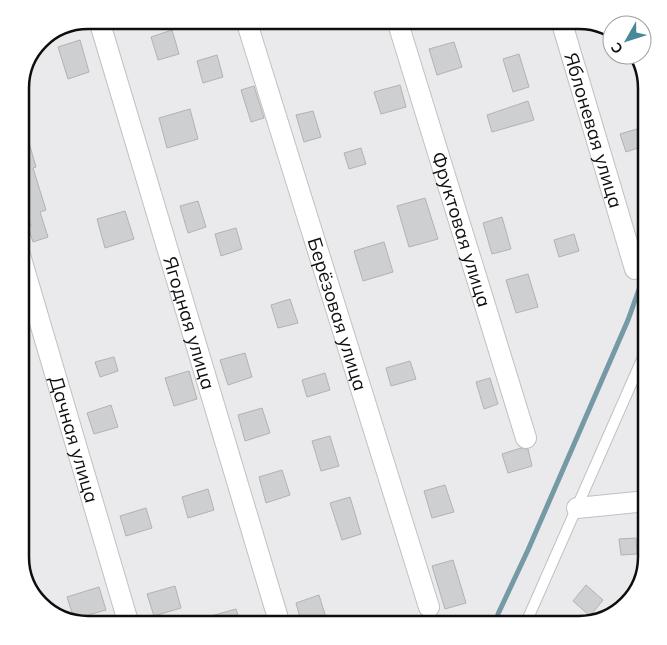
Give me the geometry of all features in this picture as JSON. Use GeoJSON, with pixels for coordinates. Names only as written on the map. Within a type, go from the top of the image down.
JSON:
{"type":"FeatureCollection","features":[{"type":"Feature","properties":{"kind":"street","name":"Ягодная улица"},"geometry":{"type":"LineString","coordinates":[[101,29],[277,616]]}},
{"type":"Feature","properties":{"kind":"street","name":"Берёзовая улица"},"geometry":{"type":"LineString","coordinates":[[249,29],[429,607]]}},
{"type":"Feature","properties":{"kind":"street","name":"Фруктовая улица"},"geometry":{"type":"LineString","coordinates":[[400,29],[526,438]]}},
{"type":"Feature","properties":{"kind":"street","name":"Яблоневая улица"},"geometry":{"type":"LineString","coordinates":[[564,29],[634,269]]}},
{"type":"Feature","properties":{"kind":"street","name":"Дачная улица"},"geometry":{"type":"LineString","coordinates":[[29,286],[126,616]]}},
{"type":"Feature","properties":{"kind":"street"},"geometry":{"type":"LineString","coordinates":[[577,508],[638,502]]}},
{"type":"Feature","properties":{"kind":"lane"},"geometry":{"type":"LineString","coordinates":[[529,616],[638,369]]}},
{"type":"Feature","properties":{"kind":"building"},"geometry":{"type":"Polygon","coordinates":[[[172,30],[179,54],[158,60],[151,37],[172,30]]]}},
{"type":"Feature","properties":{"kind":"building"},"geometry":{"type":"Polygon","coordinates":[[[80,40],[89,72],[68,79],[58,47],[80,40]]]}},
{"type":"Feature","properties":{"kind":"building"},"geometry":{"type":"Polygon","coordinates":[[[454,42],[462,67],[437,75],[429,49],[454,42]]]}},
{"type":"Feature","properties":{"kind":"building"},"geometry":{"type":"Polygon","coordinates":[[[519,54],[529,87],[513,92],[503,59],[519,54]]]}},
{"type":"Feature","properties":{"kind":"building"},"geometry":{"type":"Polygon","coordinates":[[[217,55],[223,77],[203,83],[197,61],[217,55]]]}},
{"type":"Feature","properties":{"kind":"building"},"geometry":{"type":"Polygon","coordinates":[[[400,85],[406,107],[381,114],[374,92],[400,85]]]}},
{"type":"Feature","properties":{"kind":"building"},"geometry":{"type":"Polygon","coordinates":[[[254,86],[264,118],[251,122],[241,90],[254,86]]]}},
{"type":"Feature","properties":{"kind":"building"},"geometry":{"type":"Polygon","coordinates":[[[528,101],[534,120],[492,132],[487,115],[528,101]]]}},
{"type":"Feature","properties":{"kind":"building"},"geometry":{"type":"Polygon","coordinates":[[[190,109],[198,139],[167,148],[159,118],[190,109]]]}},
{"type":"Feature","properties":{"kind":"building"},"geometry":{"type":"Polygon","coordinates":[[[313,111],[321,137],[304,142],[296,115],[313,111]]]}},
{"type":"Feature","properties":{"kind":"building"},"geometry":{"type":"Polygon","coordinates":[[[638,129],[638,148],[626,152],[620,134],[638,129]]]}},
{"type":"Feature","properties":{"kind":"building"},"geometry":{"type":"Polygon","coordinates":[[[29,142],[36,167],[33,168],[46,210],[40,212],[48,237],[33,242],[29,230],[31,226],[29,220],[29,142]]]}},
{"type":"Feature","properties":{"kind":"building"},"geometry":{"type":"Polygon","coordinates":[[[361,148],[366,164],[349,169],[344,153],[361,148]]]}},
{"type":"Feature","properties":{"kind":"building"},"geometry":{"type":"Polygon","coordinates":[[[425,198],[438,239],[409,247],[397,206],[425,198]]]}},
{"type":"Feature","properties":{"kind":"building"},"geometry":{"type":"Polygon","coordinates":[[[198,201],[206,227],[188,233],[180,206],[198,201]]]}},
{"type":"Feature","properties":{"kind":"building"},"geometry":{"type":"Polygon","coordinates":[[[125,211],[134,239],[105,248],[97,219],[125,211]]]}},
{"type":"Feature","properties":{"kind":"building"},"geometry":{"type":"Polygon","coordinates":[[[502,217],[511,249],[492,254],[483,223],[502,217]]]}},
{"type":"Feature","properties":{"kind":"building"},"geometry":{"type":"Polygon","coordinates":[[[236,228],[242,249],[221,256],[215,234],[236,228]]]}},
{"type":"Feature","properties":{"kind":"building"},"geometry":{"type":"Polygon","coordinates":[[[574,234],[579,251],[559,257],[554,240],[574,234]]]}},
{"type":"Feature","properties":{"kind":"building"},"geometry":{"type":"Polygon","coordinates":[[[384,242],[393,272],[363,281],[354,251],[384,242]]]}},
{"type":"Feature","properties":{"kind":"building"},"geometry":{"type":"Polygon","coordinates":[[[528,274],[538,307],[516,313],[506,280],[528,274]]]}},
{"type":"Feature","properties":{"kind":"building"},"geometry":{"type":"Polygon","coordinates":[[[290,299],[298,323],[278,328],[271,305],[290,299]]]}},
{"type":"Feature","properties":{"kind":"building"},"geometry":{"type":"Polygon","coordinates":[[[245,353],[252,377],[228,385],[220,360],[245,353]]]}},
{"type":"Feature","properties":{"kind":"building"},"geometry":{"type":"Polygon","coordinates":[[[114,357],[118,371],[100,377],[95,362],[114,357]]]}},
{"type":"Feature","properties":{"kind":"building"},"geometry":{"type":"Polygon","coordinates":[[[410,361],[416,379],[391,386],[386,368],[410,361]]]}},
{"type":"Feature","properties":{"kind":"building"},"geometry":{"type":"Polygon","coordinates":[[[189,371],[197,399],[174,406],[165,378],[189,371]]]}},
{"type":"Feature","properties":{"kind":"building"},"geometry":{"type":"Polygon","coordinates":[[[325,373],[330,390],[307,397],[302,380],[325,373]]]}},
{"type":"Feature","properties":{"kind":"building"},"geometry":{"type":"Polygon","coordinates":[[[490,378],[498,404],[484,409],[476,382],[490,378]]]}},
{"type":"Feature","properties":{"kind":"building"},"geometry":{"type":"Polygon","coordinates":[[[111,405],[118,427],[94,434],[87,413],[111,405]]]}},
{"type":"Feature","properties":{"kind":"building"},"geometry":{"type":"Polygon","coordinates":[[[262,408],[270,433],[245,441],[238,415],[262,408]]]}},
{"type":"Feature","properties":{"kind":"building"},"geometry":{"type":"Polygon","coordinates":[[[330,436],[339,466],[321,471],[312,441],[330,436]]]}},
{"type":"Feature","properties":{"kind":"building"},"geometry":{"type":"Polygon","coordinates":[[[521,448],[528,449],[532,466],[508,473],[502,454],[521,448]]]}},
{"type":"Feature","properties":{"kind":"building"},"geometry":{"type":"Polygon","coordinates":[[[282,470],[290,495],[266,503],[259,477],[282,470]]]}},
{"type":"Feature","properties":{"kind":"building"},"geometry":{"type":"Polygon","coordinates":[[[445,485],[454,512],[432,518],[424,491],[445,485]]]}},
{"type":"Feature","properties":{"kind":"building"},"geometry":{"type":"Polygon","coordinates":[[[208,489],[214,510],[188,518],[182,497],[208,489]]]}},
{"type":"Feature","properties":{"kind":"building"},"geometry":{"type":"Polygon","coordinates":[[[350,497],[361,534],[342,540],[330,503],[350,497]]]}},
{"type":"Feature","properties":{"kind":"building"},"geometry":{"type":"Polygon","coordinates":[[[146,508],[152,528],[126,536],[120,516],[146,508]]]}},
{"type":"Feature","properties":{"kind":"building"},"geometry":{"type":"Polygon","coordinates":[[[636,538],[637,554],[621,555],[619,539],[636,538]]]}},
{"type":"Feature","properties":{"kind":"building"},"geometry":{"type":"Polygon","coordinates":[[[453,560],[466,603],[445,609],[432,566],[453,560]]]}},
{"type":"Feature","properties":{"kind":"building"},"geometry":{"type":"Polygon","coordinates":[[[586,585],[603,600],[589,615],[573,601],[586,585]]]}},
{"type":"Feature","properties":{"kind":"building"},"geometry":{"type":"Polygon","coordinates":[[[175,586],[181,608],[154,616],[147,594],[175,586]]]}},
{"type":"Feature","properties":{"kind":"building"},"geometry":{"type":"Polygon","coordinates":[[[99,587],[106,610],[85,616],[72,614],[67,597],[99,587]]]}},
{"type":"Feature","properties":{"kind":"building"},"geometry":{"type":"Polygon","coordinates":[[[319,595],[325,616],[300,616],[296,603],[319,595]]]}},
{"type":"Feature","properties":{"kind":"building"},"geometry":{"type":"Polygon","coordinates":[[[236,609],[238,616],[211,616],[236,609]]]}},
{"type":"Feature","properties":{"kind":"waterway"},"geometry":{"type":"LineString","coordinates":[[498,614],[528,550],[628,320],[638,292]]}}]}
